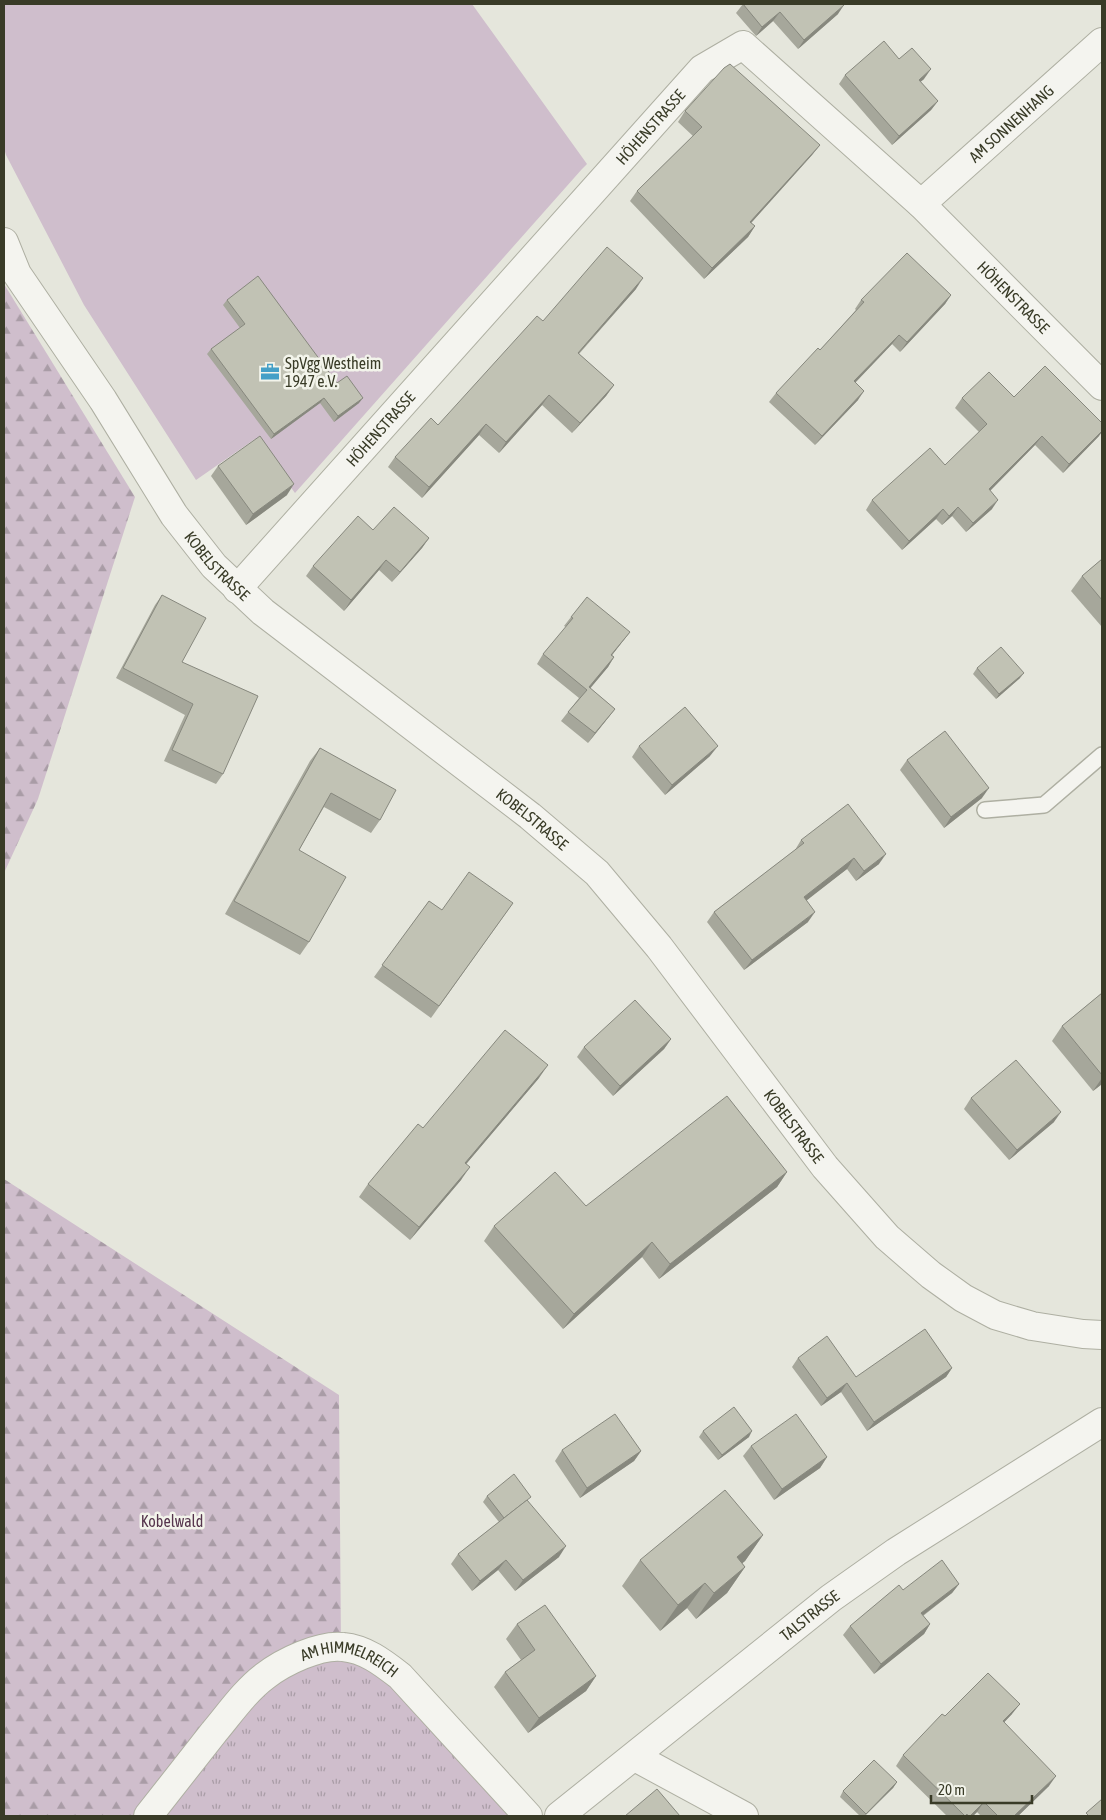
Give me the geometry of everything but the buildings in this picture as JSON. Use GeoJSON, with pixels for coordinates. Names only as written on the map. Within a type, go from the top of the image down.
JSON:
{"type":"FeatureCollection","features":[{"type":"Feature","properties":{"kind":"street","name":"AM SONNENHANG"},"geometry":{"type":"LineString","coordinates":[[921,204],[1102,42]]}},
{"type":"Feature","properties":{"kind":"street","name":"HÖHENSTRASSE"},"geometry":{"type":"LineString","coordinates":[[237,589],[702,69],[743,45],[921,204],[1102,386]]}},
{"type":"Feature","properties":{"kind":"street","name":"KOBELSTRASSE"},"geometry":{"type":"LineString","coordinates":[[4,242],[17,274],[103,400],[174,515],[214,566],[271,618],[530,816],[597,873],[659,947],[825,1167],[888,1237],[914,1261],[963,1298],[995,1315],[1032,1326],[1083,1334],[1102,1334]]}},
{"type":"Feature","properties":{"kind":"street","name":"TALSTRASSE"},"geometry":{"type":"LineString","coordinates":[[559,1816],[635,1757],[814,1611],[878,1564],[1102,1422]]}},
{"type":"Feature","properties":{"kind":"street","name":"AM HIMMELREICH"},"geometry":{"type":"LineString","coordinates":[[148,1816],[241,1699],[264,1676],[287,1661],[316,1650],[341,1646],[362,1651],[380,1661],[400,1676],[528,1816]]}},
{"type":"Feature","properties":{"kind":"street"},"geometry":{"type":"LineString","coordinates":[[635,1757],[744,1816]]}},
{"type":"Feature","properties":{"kind":"lane"},"geometry":{"type":"LineString","coordinates":[[985,810],[1044,805],[1102,755]]}},
{"type":"Feature","properties":{"kind":"green space"},"geometry":{"type":"Polygon","coordinates":[[[4,4],[472,4],[587,164],[295,493],[255,439],[196,480],[84,305],[6,155],[4,148],[4,4]]]}},
{"type":"Feature","properties":{"kind":"green space"},"geometry":{"type":"Polygon","coordinates":[[[4,284],[135,497],[38,799],[4,873],[4,284]]]}},
{"type":"Feature","properties":{"kind":"green space","name":"Kobelwald"},"geometry":{"type":"Polygon","coordinates":[[[4,1179],[339,1395],[341,1646],[287,1661],[148,1816],[4,1816],[4,1179]]]}},
{"type":"Feature","properties":{"kind":"green space"},"geometry":{"type":"Polygon","coordinates":[[[362,1651],[528,1816],[148,1816],[264,1676],[362,1651]]]}},
{"type":"Feature","properties":{"kind":"place","name":"SpVgg Westheim 1947 e.V."},"geometry":{"type":"Point","coordinates":[270,372]}}]}
